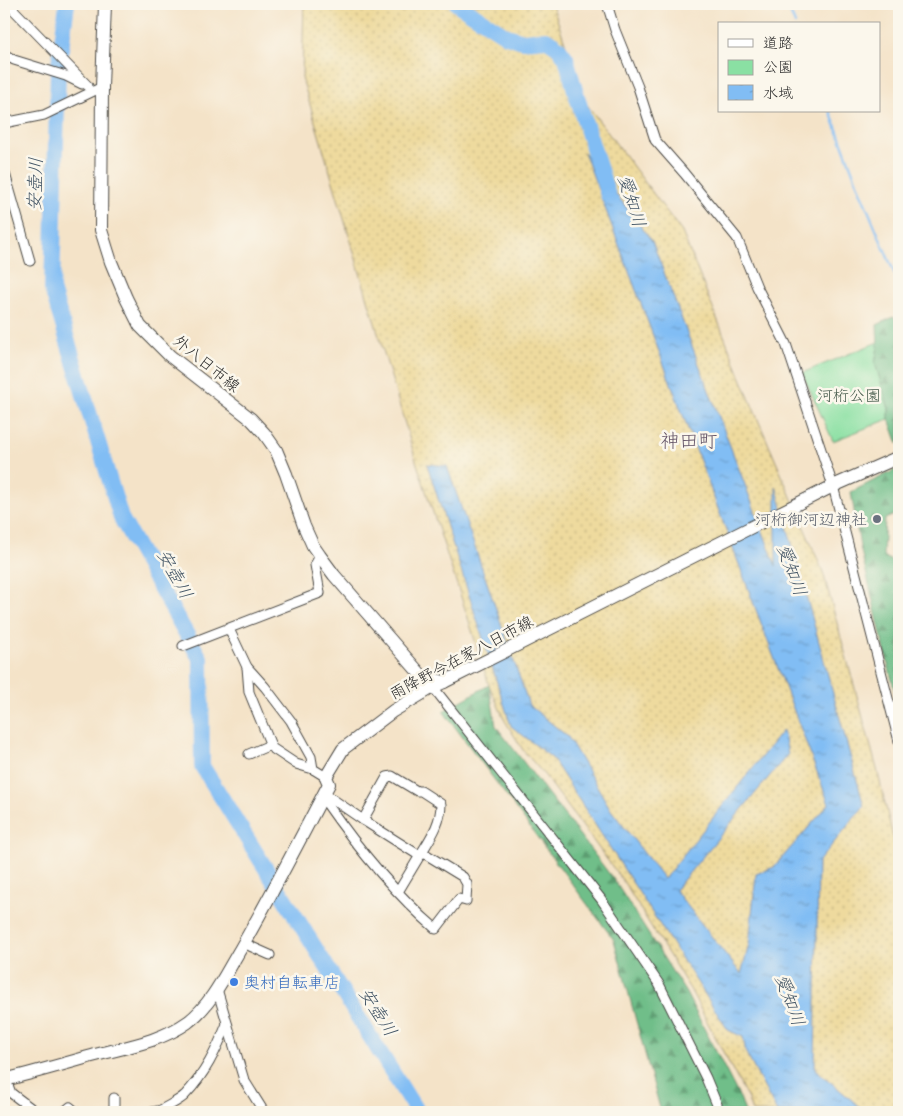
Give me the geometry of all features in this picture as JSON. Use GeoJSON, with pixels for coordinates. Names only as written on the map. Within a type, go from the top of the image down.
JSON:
{"type":"FeatureCollection","features":[{"type":"Feature","properties":{"kind":"main road","name":"外八日市線"},"geometry":{"type":"LineString","coordinates":[[105,4],[102,87],[101,230],[111,262],[126,298],[140,326],[170,356],[251,419],[264,433],[276,450],[313,546],[334,575],[422,676],[438,684]]}},
{"type":"Feature","properties":{"kind":"main road","name":"雨降野今在家八日市線"},"geometry":{"type":"LineString","coordinates":[[5,1080],[159,1038],[189,1021],[205,1005],[217,989],[244,943],[330,784],[326,777],[343,749],[392,711],[438,684],[828,488],[899,457]]}},
{"type":"Feature","properties":{"kind":"street"},"geometry":{"type":"LineString","coordinates":[[8,4],[88,86]]}},
{"type":"Feature","properties":{"kind":"street"},"geometry":{"type":"LineString","coordinates":[[607,4],[615,30],[638,87],[655,140],[737,238],[757,287],[786,344],[899,741]]}},
{"type":"Feature","properties":{"kind":"street"},"geometry":{"type":"LineString","coordinates":[[4,54],[14,60],[66,76],[88,86],[102,87]]}},
{"type":"Feature","properties":{"kind":"street"},"geometry":{"type":"LineString","coordinates":[[4,124],[44,115],[102,87]]}},
{"type":"Feature","properties":{"kind":"street"},"geometry":{"type":"LineString","coordinates":[[4,170],[30,261]]}},
{"type":"Feature","properties":{"kind":"street"},"geometry":{"type":"LineString","coordinates":[[184,646],[320,593],[315,566],[320,556]]}},
{"type":"Feature","properties":{"kind":"street"},"geometry":{"type":"LineString","coordinates":[[229,628],[247,667],[291,721],[311,757],[313,769]]}},
{"type":"Feature","properties":{"kind":"street"},"geometry":{"type":"LineString","coordinates":[[247,667],[249,692],[272,748],[296,764],[313,769],[326,777]]}},
{"type":"Feature","properties":{"kind":"street"},"geometry":{"type":"LineString","coordinates":[[438,684],[600,899],[659,984],[706,1078],[720,1112]]}},
{"type":"Feature","properties":{"kind":"street"},"geometry":{"type":"LineString","coordinates":[[249,754],[270,745]]}},
{"type":"Feature","properties":{"kind":"street"},"geometry":{"type":"LineString","coordinates":[[363,820],[387,777],[392,776],[441,804],[437,828],[398,892]]}},
{"type":"Feature","properties":{"kind":"street"},"geometry":{"type":"LineString","coordinates":[[323,796],[464,877],[467,884],[466,902],[459,899],[436,929],[382,875],[343,826],[323,796]]}},
{"type":"Feature","properties":{"kind":"street"},"geometry":{"type":"LineString","coordinates":[[244,943],[270,955]]}},
{"type":"Feature","properties":{"kind":"street"},"geometry":{"type":"LineString","coordinates":[[217,989],[244,1080],[264,1112]]}},
{"type":"Feature","properties":{"kind":"street"},"geometry":{"type":"LineString","coordinates":[[152,1112],[161,1111],[184,1096],[211,1061],[227,1024]]}},
{"type":"Feature","properties":{"kind":"street"},"geometry":{"type":"LineString","coordinates":[[5,1080],[7,1093],[36,1112]]}},
{"type":"Feature","properties":{"kind":"street"},"geometry":{"type":"LineString","coordinates":[[114,1098],[116,1112]]}},
{"type":"Feature","properties":{"kind":"street"},"geometry":{"type":"LineString","coordinates":[[64,1112],[70,1107],[76,1112]]}},
{"type":"Feature","properties":{"kind":"green space"},"geometry":{"type":"Polygon","coordinates":[[[893,317],[899,321],[898,444],[889,419],[889,409],[875,363],[878,347],[877,325],[893,317]]]}},
{"type":"Feature","properties":{"kind":"green space","name":"河桁公園"},"geometry":{"type":"Polygon","coordinates":[[[878,342],[875,363],[889,409],[889,419],[833,441],[802,373],[878,342]]]}},
{"type":"Feature","properties":{"kind":"green space","name":"河桁御河辺神社"},"geometry":{"type":"Polygon","coordinates":[[[899,468],[899,513],[885,519],[883,555],[899,567],[899,710],[860,547],[851,492],[899,468]]]}},
{"type":"Feature","properties":{"kind":"green space"},"geometry":{"type":"Polygon","coordinates":[[[489,685],[496,726],[614,880],[686,993],[741,1100],[745,1112],[661,1112],[614,940],[443,711],[489,685]]]}},
{"type":"Feature","properties":{"kind":"sand"},"geometry":{"type":"Polygon","coordinates":[[[304,4],[552,4],[585,102],[682,232],[754,410],[823,572],[877,769],[899,863],[899,1112],[752,1112],[748,1099],[690,989],[623,881],[546,777],[523,750],[505,721],[489,685],[417,464],[302,78],[304,4]]]}},
{"type":"Feature","properties":{"kind":"water"},"geometry":{"type":"Polygon","coordinates":[[[584,152],[652,241],[776,566],[776,486],[864,806],[818,862],[815,1069],[866,1112],[777,1112],[746,1053],[743,1037],[728,1030],[552,758],[511,726],[427,464],[447,466],[529,705],[568,737],[611,810],[664,879],[783,730],[788,754],[675,890],[741,974],[749,944],[756,874],[774,867],[829,804],[584,152]]]}},
{"type":"Feature","properties":{"kind":"waterway","name":"安壺川"},"geometry":{"type":"LineString","coordinates":[[67,4],[58,71],[52,289],[121,518],[201,660],[202,766],[417,1112]]}},
{"type":"Feature","properties":{"kind":"waterway","name":"愛知川"},"geometry":{"type":"LineString","coordinates":[[457,4],[507,36],[523,41],[546,39],[558,47],[566,58],[608,195]]}},
{"type":"Feature","properties":{"kind":"waterway"},"geometry":{"type":"LineString","coordinates":[[787,4],[794,22]]}},
{"type":"Feature","properties":{"kind":"waterway"},"geometry":{"type":"LineString","coordinates":[[830,112],[860,191],[899,284]]}},
{"type":"Feature","properties":{"kind":"place","name":"河桁御河辺神社"},"geometry":{"type":"Point","coordinates":[877,519]}},
{"type":"Feature","properties":{"kind":"place","name":"奥村自転車店"},"geometry":{"type":"Point","coordinates":[234,982]}},
{"type":"Feature","properties":{"kind":"district","name":"神田町"},"geometry":{"type":"Point","coordinates":[689,440]}}]}
